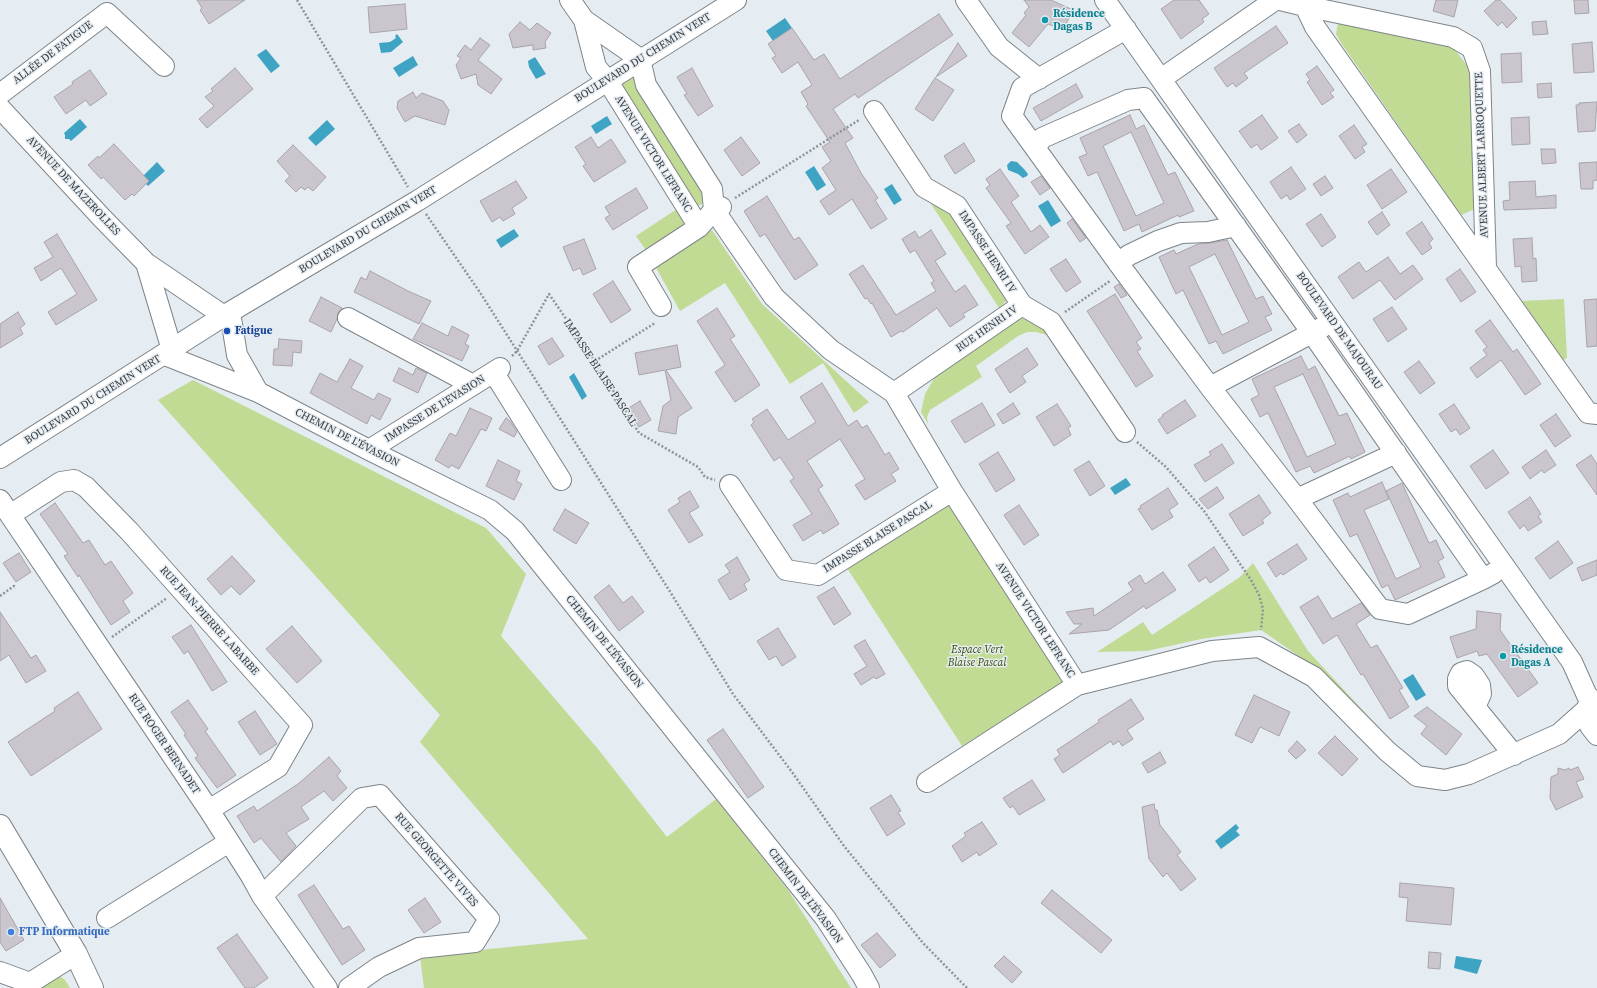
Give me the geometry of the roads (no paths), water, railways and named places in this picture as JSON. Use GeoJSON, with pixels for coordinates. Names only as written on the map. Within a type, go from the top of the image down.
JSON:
{"type":"FeatureCollection","features":[{"type":"Feature","properties":{"kind":"main road"},"geometry":{"type":"LineString","coordinates":[[0,826],[76,954],[92,988]]}},
{"type":"Feature","properties":{"kind":"street"},"geometry":{"type":"LineString","coordinates":[[570,0],[584,20],[640,59]]}},
{"type":"Feature","properties":{"kind":"street","name":"BOULEVARD DU CHEMIN VERT"},"geometry":{"type":"LineString","coordinates":[[0,458],[227,314],[417,201],[606,80],[736,0]]}},
{"type":"Feature","properties":{"kind":"street"},"geometry":{"type":"LineString","coordinates":[[966,0],[999,47],[1039,79]]}},
{"type":"Feature","properties":{"kind":"street","name":"BOULEVARD DE MAJOURAU"},"geometry":{"type":"LineString","coordinates":[[1106,0],[1572,662],[1593,696]]}},
{"type":"Feature","properties":{"kind":"street"},"geometry":{"type":"LineString","coordinates":[[1161,79],[1275,0]]}},
{"type":"Feature","properties":{"kind":"street","name":"AVENUE ALBERT LARROQUETTE"},"geometry":{"type":"LineString","coordinates":[[1280,0],[1453,37],[1472,48],[1480,71],[1486,268]]}},
{"type":"Feature","properties":{"kind":"street","name":"ALLÉE DE FATIGUE"},"geometry":{"type":"LineString","coordinates":[[0,94],[104,6],[164,66]]}},
{"type":"Feature","properties":{"kind":"street","name":"AVENUE ALBERT LARROQUETTE"},"geometry":{"type":"LineString","coordinates":[[1305,6],[1315,27],[1594,418]]}},
{"type":"Feature","properties":{"kind":"street","name":"AVENUE VICTOR LEFRANC"},"geometry":{"type":"LineString","coordinates":[[584,20],[596,67],[606,80],[699,227]]}},
{"type":"Feature","properties":{"kind":"street"},"geometry":{"type":"LineString","coordinates":[[1126,29],[1022,88],[1012,116],[1210,387],[1380,609],[1408,614],[1483,579],[1505,567]]}},
{"type":"Feature","properties":{"kind":"street","name":"AVENUE VICTOR LEFRANC"},"geometry":{"type":"LineString","coordinates":[[640,59],[646,85],[712,189],[717,209],[774,297],[831,350],[894,393],[952,491],[1077,685],[1212,651],[1259,647],[1314,677],[1387,751],[1417,776],[1445,780],[1469,774],[1514,755]]}},
{"type":"Feature","properties":{"kind":"street"},"geometry":{"type":"LineString","coordinates":[[1035,148],[1042,138],[1128,100],[1144,98],[1312,333],[1483,579]]}},
{"type":"Feature","properties":{"kind":"street","name":"AVENUE DE MAZEROLLES"},"geometry":{"type":"LineString","coordinates":[[0,108],[102,218],[146,262],[227,314]]}},
{"type":"Feature","properties":{"kind":"street","name":"IMPASSE HENRI IV"},"geometry":{"type":"LineString","coordinates":[[874,111],[924,186],[957,206],[1022,305]]}},
{"type":"Feature","properties":{"kind":"street"},"geometry":{"type":"LineString","coordinates":[[661,306],[638,267],[699,227],[717,209]]}},
{"type":"Feature","properties":{"kind":"street"},"geometry":{"type":"LineString","coordinates":[[1121,267],[1129,255],[1158,241],[1181,233],[1208,232],[1236,226]]}},
{"type":"Feature","properties":{"kind":"street","name":"AVENUE DE MAZEROLLES"},"geometry":{"type":"LineString","coordinates":[[146,262],[168,352]]}},
{"type":"Feature","properties":{"kind":"street","name":"RUE HENRI IV"},"geometry":{"type":"LineString","coordinates":[[894,393],[1022,305],[1051,322],[1124,432]]}},
{"type":"Feature","properties":{"kind":"street"},"geometry":{"type":"LineString","coordinates":[[227,314],[237,355],[258,392]]}},
{"type":"Feature","properties":{"kind":"street"},"geometry":{"type":"LineString","coordinates":[[348,318],[473,385]]}},
{"type":"Feature","properties":{"kind":"street"},"geometry":{"type":"LineString","coordinates":[[1210,387],[1333,322]]}},
{"type":"Feature","properties":{"kind":"street","name":"CHEMIN DE L'ÉVASION"},"geometry":{"type":"LineString","coordinates":[[168,352],[258,392],[369,450],[490,510],[515,531],[826,920],[869,988]]}},
{"type":"Feature","properties":{"kind":"street","name":"IMPASSE DE L'EVASION"},"geometry":{"type":"LineString","coordinates":[[369,450],[497,370],[561,480]]}},
{"type":"Feature","properties":{"kind":"street"},"geometry":{"type":"LineString","coordinates":[[1297,499],[1396,453]]}},
{"type":"Feature","properties":{"kind":"street","name":"RUE JEAN-PIERRE LABARBE"},"geometry":{"type":"LineString","coordinates":[[5,508],[61,482],[74,480],[86,487],[129,531],[302,724],[278,767],[208,810]]}},
{"type":"Feature","properties":{"kind":"street","name":"IMPASSE BLAISE PASCAL"},"geometry":{"type":"LineString","coordinates":[[730,485],[786,570],[818,575],[952,491]]}},
{"type":"Feature","properties":{"kind":"street","name":"RUE ROGER BERNADET"},"geometry":{"type":"LineString","coordinates":[[5,508],[208,810],[251,876],[262,896],[326,988]]}},
{"type":"Feature","properties":{"kind":"street"},"geometry":{"type":"LineString","coordinates":[[927,782],[1077,685]]}},
{"type":"Feature","properties":{"kind":"street"},"geometry":{"type":"LineString","coordinates":[[1475,707],[1514,755],[1559,734],[1593,696]]}},
{"type":"Feature","properties":{"kind":"street"},"geometry":{"type":"LineString","coordinates":[[1593,696],[1587,718],[1590,726],[1596,734]]}},
{"type":"Feature","properties":{"kind":"street"},"geometry":{"type":"LineString","coordinates":[[1559,734],[1596,734]]}},
{"type":"Feature","properties":{"kind":"street","name":"RUE GEORGETTE VIVES"},"geometry":{"type":"LineString","coordinates":[[262,896],[362,798],[380,795],[489,919],[475,942],[420,948],[379,967],[349,988]]}},
{"type":"Feature","properties":{"kind":"street"},"geometry":{"type":"LineString","coordinates":[[107,918],[229,842]]}},
{"type":"Feature","properties":{"kind":"street"},"geometry":{"type":"LineString","coordinates":[[0,972],[29,985],[76,954]]}},
{"type":"Feature","properties":{"kind":"water"},"geometry":{"type":"Polygon","coordinates":[[[785,18],[792,28],[773,41],[766,31],[785,18]]]}},
{"type":"Feature","properties":{"kind":"water"},"geometry":{"type":"Polygon","coordinates":[[[397,34],[403,42],[391,52],[381,53],[379,43],[390,42],[396,38],[395,36],[397,34]]]}},
{"type":"Feature","properties":{"kind":"water"},"geometry":{"type":"Polygon","coordinates":[[[266,49],[280,66],[271,73],[257,55],[266,49]]]}},
{"type":"Feature","properties":{"kind":"water"},"geometry":{"type":"Polygon","coordinates":[[[413,56],[418,65],[399,77],[393,68],[413,56]]]}},
{"type":"Feature","properties":{"kind":"water"},"geometry":{"type":"Polygon","coordinates":[[[535,57],[546,74],[536,79],[529,67],[528,61],[535,57]]]}},
{"type":"Feature","properties":{"kind":"water"},"geometry":{"type":"Polygon","coordinates":[[[607,116],[612,124],[596,134],[591,126],[607,116]]]}},
{"type":"Feature","properties":{"kind":"water"},"geometry":{"type":"Polygon","coordinates":[[[80,119],[87,127],[71,141],[69,139],[65,139],[64,133],[80,119]]]}},
{"type":"Feature","properties":{"kind":"water"},"geometry":{"type":"Polygon","coordinates":[[[327,120],[335,129],[316,146],[308,138],[327,120]]]}},
{"type":"Feature","properties":{"kind":"water"},"geometry":{"type":"Polygon","coordinates":[[[1011,161],[1017,162],[1028,174],[1027,176],[1023,178],[1008,170],[1007,165],[1011,161]]]}},
{"type":"Feature","properties":{"kind":"water"},"geometry":{"type":"Polygon","coordinates":[[[157,162],[165,171],[148,186],[141,178],[157,162]]]}},
{"type":"Feature","properties":{"kind":"water"},"geometry":{"type":"Polygon","coordinates":[[[814,166],[826,185],[817,191],[805,172],[814,166]]]}},
{"type":"Feature","properties":{"kind":"water"},"geometry":{"type":"Polygon","coordinates":[[[892,184],[902,200],[894,205],[884,189],[892,184]]]}},
{"type":"Feature","properties":{"kind":"water"},"geometry":{"type":"Polygon","coordinates":[[[1048,200],[1061,221],[1051,227],[1038,206],[1048,200]]]}},
{"type":"Feature","properties":{"kind":"water"},"geometry":{"type":"Polygon","coordinates":[[[514,229],[519,236],[501,248],[496,240],[514,229]]]}},
{"type":"Feature","properties":{"kind":"water"},"geometry":{"type":"Polygon","coordinates":[[[574,373],[587,396],[582,400],[569,377],[574,373]]]}},
{"type":"Feature","properties":{"kind":"water"},"geometry":{"type":"Polygon","coordinates":[[[1126,478],[1131,485],[1115,495],[1110,488],[1126,478]]]}},
{"type":"Feature","properties":{"kind":"water"},"geometry":{"type":"Polygon","coordinates":[[[1413,674],[1426,695],[1416,701],[1403,680],[1413,674]]]}},
{"type":"Feature","properties":{"kind":"water"},"geometry":{"type":"Polygon","coordinates":[[[1236,824],[1239,828],[1236,831],[1240,835],[1221,849],[1215,841],[1236,824]]]}},
{"type":"Feature","properties":{"kind":"water"},"geometry":{"type":"Polygon","coordinates":[[[1456,956],[1482,960],[1477,974],[1454,968],[1456,956]]]}},
{"type":"Feature","properties":{"kind":"place","name":"Résidence Dagas B"},"geometry":{"type":"Point","coordinates":[1045,20]}},
{"type":"Feature","properties":{"kind":"place","name":"Fatigue"},"geometry":{"type":"Point","coordinates":[227,331]}},
{"type":"Feature","properties":{"kind":"place","name":"Résidence Dagas A"},"geometry":{"type":"Point","coordinates":[1503,656]}},
{"type":"Feature","properties":{"kind":"place","name":"FTP Informatique"},"geometry":{"type":"Point","coordinates":[11,932]}},
{"type":"Feature","properties":{"kind":"park label","name":"Espace Vert Blaise Pascal"},"geometry":{"type":"Point","coordinates":[977,656]}}]}
